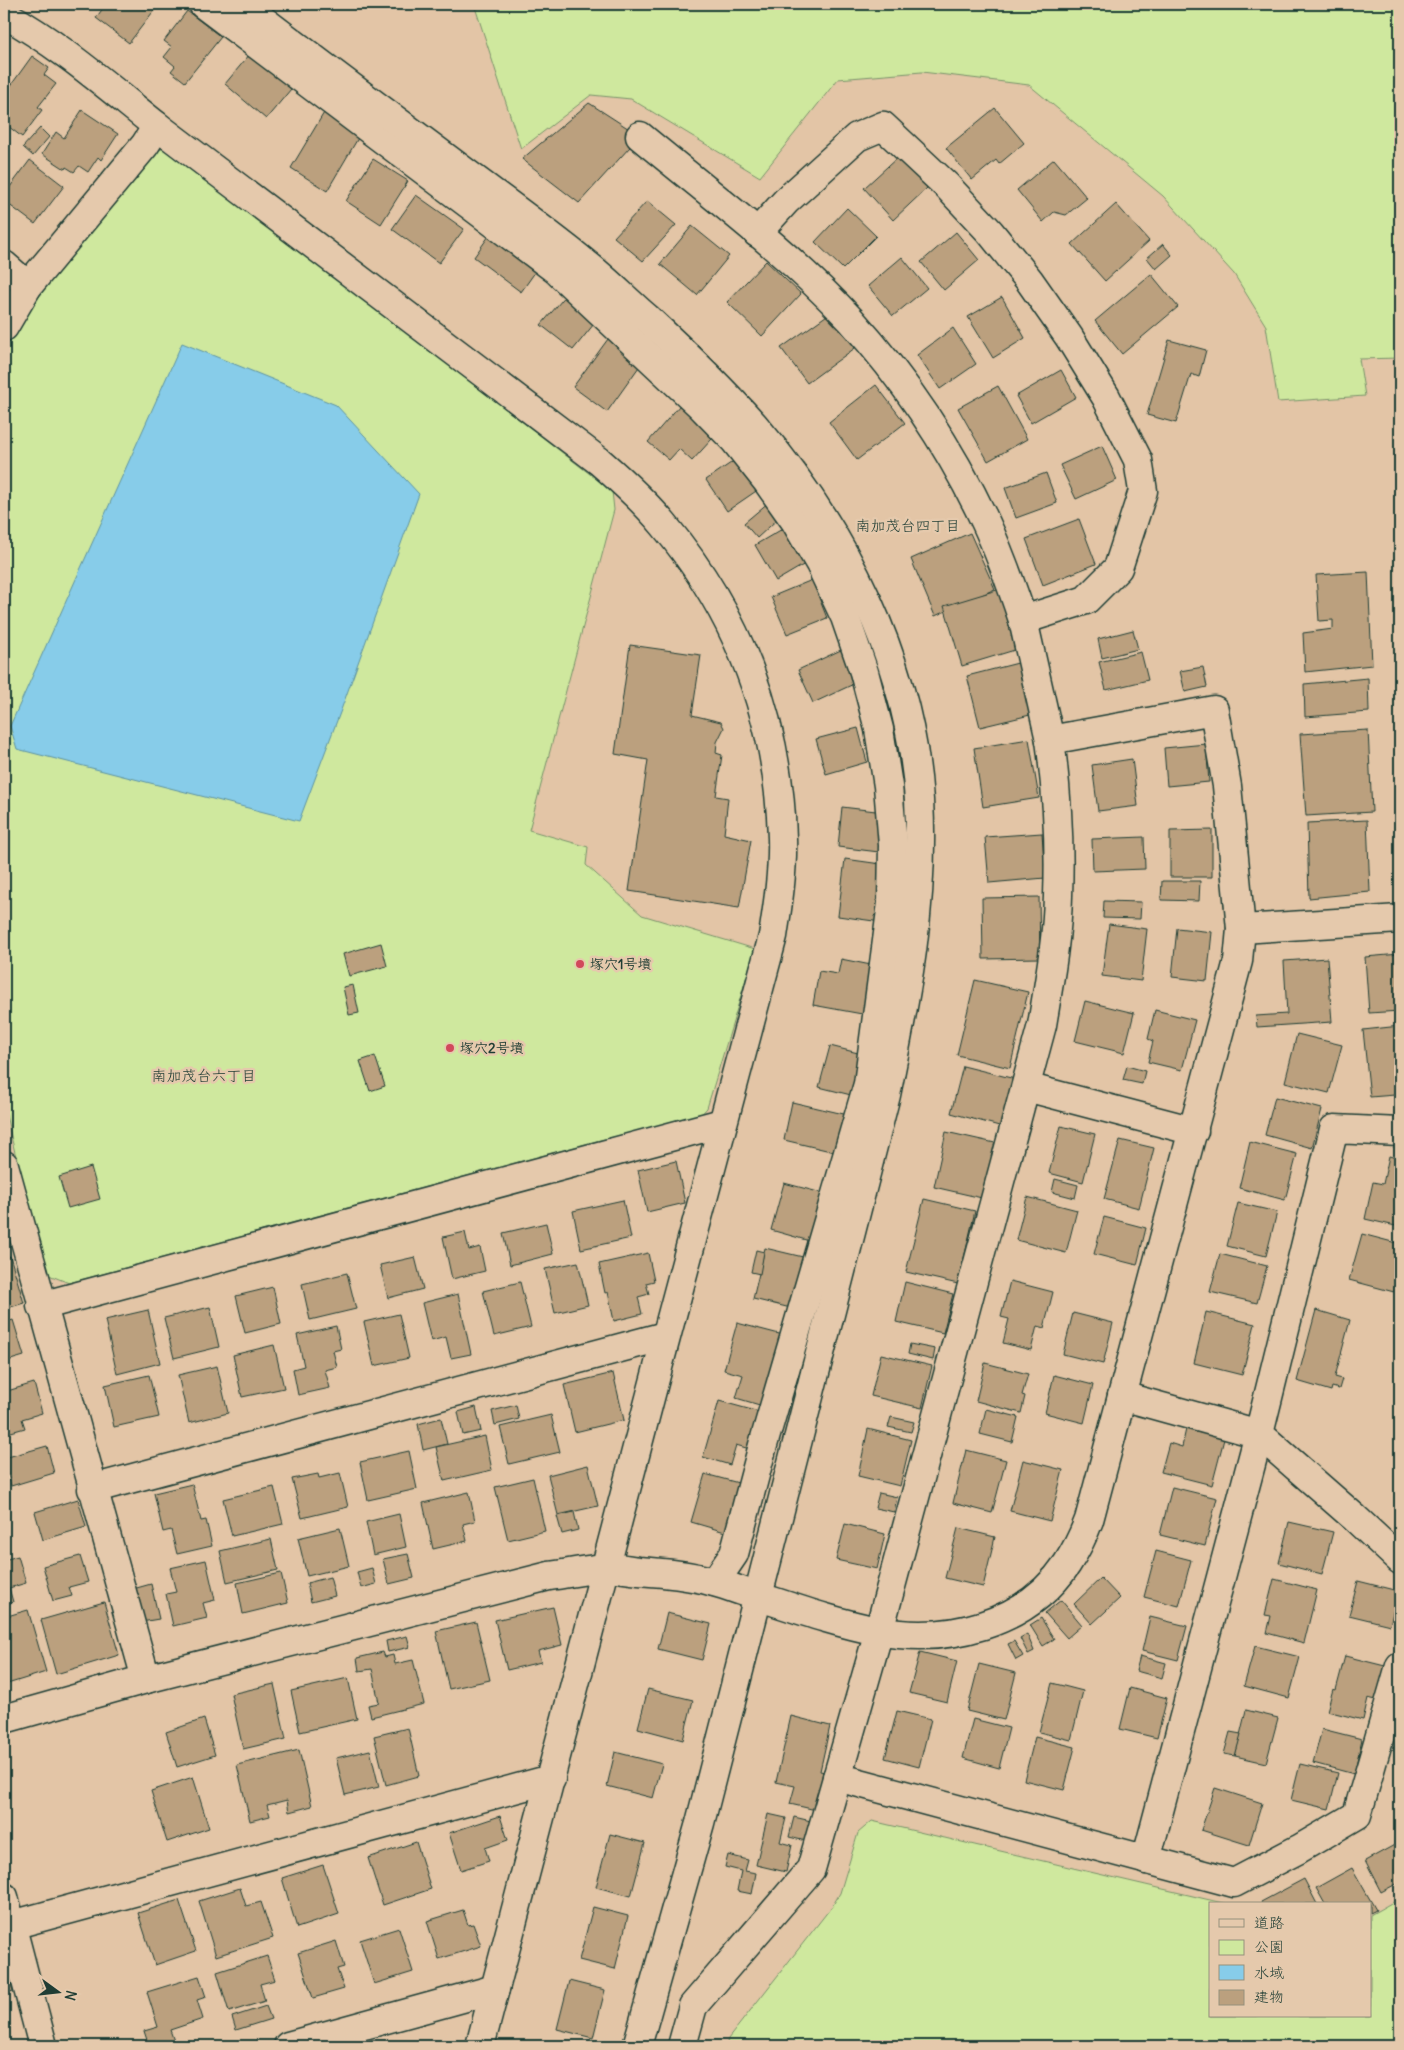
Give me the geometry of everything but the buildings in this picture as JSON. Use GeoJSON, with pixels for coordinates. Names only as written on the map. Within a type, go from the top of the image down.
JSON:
{"type":"FeatureCollection","features":[{"type":"Feature","properties":{"kind":"street"},"geometry":{"type":"LineString","coordinates":[[203,4],[555,270],[700,404],[735,441],[795,521],[820,564],[845,617],[864,672],[879,729],[888,786],[893,845],[892,904],[868,1084],[763,1445],[734,1554],[715,1582]]}},
{"type":"Feature","properties":{"kind":"street"},"geometry":{"type":"LineString","coordinates":[[242,4],[587,264],[719,387],[756,428],[787,467],[855,574],[883,636],[898,682],[911,739],[919,797],[921,856],[918,914],[905,1004],[886,1095],[700,1824],[637,2046]]}},
{"type":"Feature","properties":{"kind":"street"},"geometry":{"type":"LineString","coordinates":[[4,14],[92,75],[599,461],[629,488],[663,524],[694,563],[720,605],[742,649],[762,705],[772,743],[778,781],[782,839],[780,888],[773,936],[665,1336],[552,1779],[480,2046]]}},
{"type":"Feature","properties":{"kind":"street"},"geometry":{"type":"LineString","coordinates":[[4,327],[28,286],[146,145],[157,126]]}},
{"type":"Feature","properties":{"kind":"street"},"geometry":{"type":"LineString","coordinates":[[757,233],[786,201],[857,137],[883,126],[947,186],[990,232],[1029,280],[1070,337],[1106,397],[1138,460],[1143,492],[1118,568],[1086,600],[1024,620]]}},
{"type":"Feature","properties":{"kind":"street"},"geometry":{"type":"LineString","coordinates":[[640,136],[805,275],[850,320],[892,368],[928,420],[961,475],[985,522],[1006,570],[1024,620],[1050,740],[1057,792],[1059,845],[1058,897],[1053,961],[1042,1025],[879,1631],[811,1869],[692,2006],[682,2046]]}},
{"type":"Feature","properties":{"kind":"street"},"geometry":{"type":"LineString","coordinates":[[4,265],[28,286]]}},
{"type":"Feature","properties":{"kind":"street"},"geometry":{"type":"LineString","coordinates":[[4,1719],[146,1680],[549,1576],[606,1568],[681,1575],[715,1582],[879,1631],[938,1634],[963,1632],[1011,1614],[1032,1600],[1050,1584],[1066,1565],[1080,1543],[1090,1520],[1238,961],[1241,929],[1227,786],[1214,710],[1050,740]]}},
{"type":"Feature","properties":{"kind":"street"},"geometry":{"type":"LineString","coordinates":[[1241,929],[1400,919]]}},
{"type":"Feature","properties":{"kind":"street"},"geometry":{"type":"LineString","coordinates":[[1026,1087],[1194,1131]]}},
{"type":"Feature","properties":{"kind":"street"},"geometry":{"type":"LineString","coordinates":[[42,1306],[722,1123]]}},
{"type":"Feature","properties":{"kind":"street"},"geometry":{"type":"LineString","coordinates":[[1146,1860],[1259,1434],[1334,1129],[1400,1132]]}},
{"type":"Feature","properties":{"kind":"street"},"geometry":{"type":"LineString","coordinates":[[4,1165],[146,1680]]}},
{"type":"Feature","properties":{"kind":"street"},"geometry":{"type":"LineString","coordinates":[[92,1489],[665,1336]]}},
{"type":"Feature","properties":{"kind":"street"},"geometry":{"type":"LineString","coordinates":[[1122,1396],[1259,1434],[1400,1560]]}},
{"type":"Feature","properties":{"kind":"street"},"geometry":{"type":"LineString","coordinates":[[837,1777],[1234,1883],[1299,1849],[1357,1815],[1400,1666]]}},
{"type":"Feature","properties":{"kind":"street"},"geometry":{"type":"LineString","coordinates":[[12,1925],[552,1779]]}},
{"type":"Feature","properties":{"kind":"street"},"geometry":{"type":"LineString","coordinates":[[4,1897],[43,2046]]}},
{"type":"Feature","properties":{"kind":"street"},"geometry":{"type":"LineString","coordinates":[[288,2046],[495,1990]]}},
{"type":"Feature","properties":{"kind":"green space"},"geometry":{"type":"Polygon","coordinates":[[[474,4],[1400,4],[1400,358],[1359,359],[1365,396],[1278,402],[1266,326],[1234,274],[1163,196],[1029,85],[922,72],[838,79],[760,177],[631,99],[591,95],[521,149],[474,4]]]}},
{"type":"Feature","properties":{"kind":"green space"},"geometry":{"type":"Polygon","coordinates":[[[161,149],[173,152],[612,491],[614,510],[529,830],[588,847],[586,865],[642,915],[755,949],[707,1108],[698,1118],[600,1140],[69,1283],[44,1273],[4,1107],[4,351],[39,297],[77,246],[161,149]]]}},
{"type":"Feature","properties":{"kind":"green space"},"geometry":{"type":"Polygon","coordinates":[[[872,1821],[1218,1902],[1209,1902],[1209,2018],[1372,2018],[1372,1914],[1400,1898],[1400,2046],[726,2046],[728,2039],[833,1905],[840,1893],[858,1833],[872,1821]]]}},
{"type":"Feature","properties":{"kind":"water"},"geometry":{"type":"Polygon","coordinates":[[[182,343],[336,405],[419,494],[299,821],[17,749],[10,726],[182,343]]]}},
{"type":"Feature","properties":{"kind":"place","name":"塚穴1号墳"},"geometry":{"type":"Point","coordinates":[580,964]}},
{"type":"Feature","properties":{"kind":"place","name":"塚穴2号墳"},"geometry":{"type":"Point","coordinates":[450,1048]}},
{"type":"Feature","properties":{"kind":"district","name":"南加茂台四丁目"},"geometry":{"type":"Point","coordinates":[908,525]}},
{"type":"Feature","properties":{"kind":"district","name":"南加茂台六丁目"},"geometry":{"type":"Point","coordinates":[204,1075]}}]}
